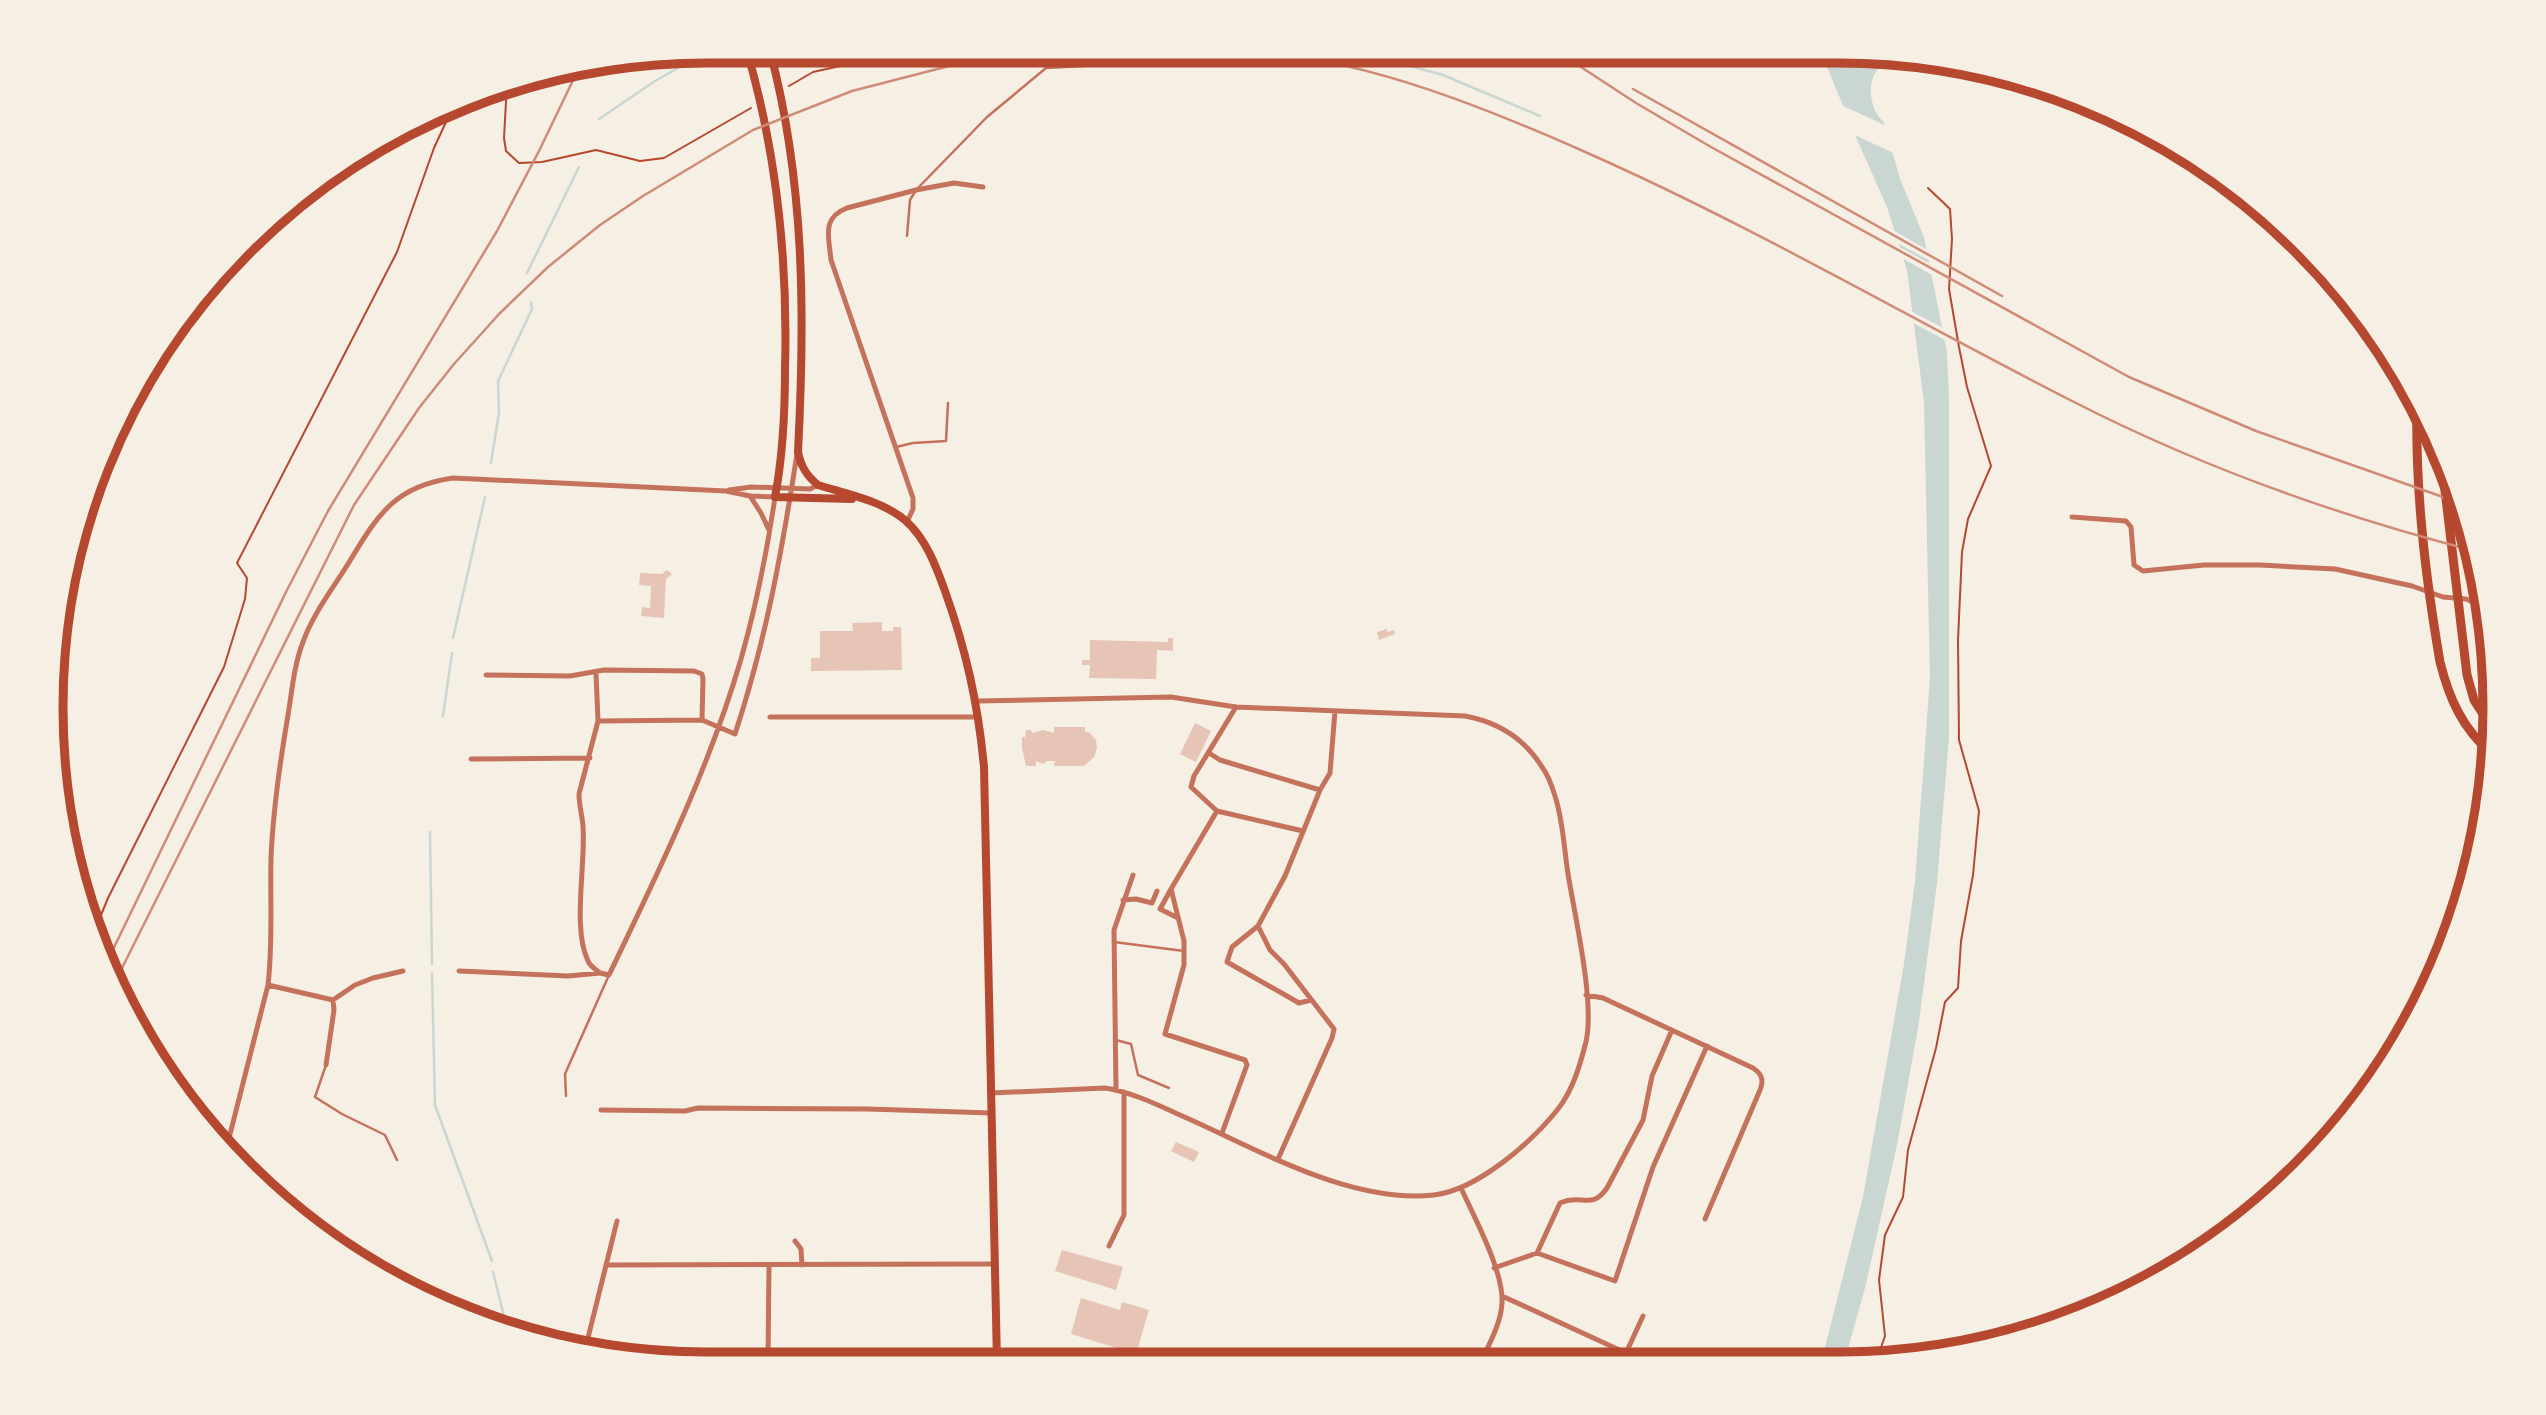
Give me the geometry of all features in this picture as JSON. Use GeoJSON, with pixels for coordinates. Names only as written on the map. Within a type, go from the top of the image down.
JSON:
{"type":"FeatureCollection","features":[{"type":"Feature","properties":{"kind":"main road"},"geometry":{"type":"LineString","coordinates":[[750,63],[770,149],[782,225],[786,327],[785,409],[775,497],[859,498]]}},
{"type":"Feature","properties":{"kind":"main road"},"geometry":{"type":"LineString","coordinates":[[773,63],[789,143],[801,272],[798,453],[804,470],[818,485],[886,509],[907,522],[920,538],[936,567],[957,624],[977,701],[984,766],[997,1352]]}},
{"type":"Feature","properties":{"kind":"main road"},"geometry":{"type":"LineString","coordinates":[[2416,421],[2418,501],[2440,662],[2450,697],[2465,725],[2482,743]]}},
{"type":"Feature","properties":{"kind":"main road"},"geometry":{"type":"LineString","coordinates":[[2416,441],[2421,432]]}},
{"type":"Feature","properties":{"kind":"main road"},"geometry":{"type":"LineString","coordinates":[[2448,496],[2457,597],[2469,683],[2483,715]]}},
{"type":"Feature","properties":{"kind":"street"},"geometry":{"type":"LineString","coordinates":[[907,522],[913,498],[831,260],[828,232],[831,218],[836,212],[847,208],[916,190],[954,183],[983,187]]}},
{"type":"Feature","properties":{"kind":"street"},"geometry":{"type":"LineString","coordinates":[[598,721],[702,720],[735,734],[757,663],[777,579],[798,453]]}},
{"type":"Feature","properties":{"kind":"street"},"geometry":{"type":"LineString","coordinates":[[229,1138],[268,985],[275,807],[295,670],[306,635],[382,512],[405,492],[435,480],[453,478],[726,491],[775,497],[770,533],[741,658],[683,815],[609,975],[589,963],[582,926],[583,825],[579,794],[598,721],[596,673]]}},
{"type":"Feature","properties":{"kind":"street"},"geometry":{"type":"LineString","coordinates":[[726,491],[751,487],[810,489],[818,485]]}},
{"type":"Feature","properties":{"kind":"street"},"geometry":{"type":"LineString","coordinates":[[750,496],[770,533]]}},
{"type":"Feature","properties":{"kind":"street"},"geometry":{"type":"LineString","coordinates":[[2073,517],[2126,521],[2131,527],[2134,565],[2143,571],[2204,565],[2320,567],[2412,586],[2431,594],[2457,597],[2474,603]]}},
{"type":"Feature","properties":{"kind":"street"},"geometry":{"type":"LineString","coordinates":[[486,675],[570,676],[604,670],[690,671],[702,674],[702,720]]}},
{"type":"Feature","properties":{"kind":"street"},"geometry":{"type":"LineString","coordinates":[[977,701],[1171,697],[1236,707],[1472,717],[1506,730],[1529,750],[1541,765],[1556,796],[1586,995],[1587,1038],[1575,1079],[1558,1109],[1498,1166],[1461,1188],[1436,1195],[1389,1194],[1326,1178],[1116,1090],[1105,1088],[991,1093]]}},
{"type":"Feature","properties":{"kind":"street"},"geometry":{"type":"LineString","coordinates":[[1236,707],[1194,776],[1191,787],[1217,811],[1303,831]]}},
{"type":"Feature","properties":{"kind":"street"},"geometry":{"type":"LineString","coordinates":[[1311,1000],[1299,1003],[1227,962],[1231,947],[1258,926],[1285,876],[1320,790],[1330,773],[1335,711]]}},
{"type":"Feature","properties":{"kind":"street"},"geometry":{"type":"LineString","coordinates":[[770,717],[979,717]]}},
{"type":"Feature","properties":{"kind":"street"},"geometry":{"type":"LineString","coordinates":[[1209,753],[1220,760],[1320,790]]}},
{"type":"Feature","properties":{"kind":"street"},"geometry":{"type":"LineString","coordinates":[[471,759],[590,758]]}},
{"type":"Feature","properties":{"kind":"street"},"geometry":{"type":"LineString","coordinates":[[1178,918],[1160,909],[1217,811]]}},
{"type":"Feature","properties":{"kind":"street"},"geometry":{"type":"LineString","coordinates":[[1116,1090],[1114,930],[1133,875]]}},
{"type":"Feature","properties":{"kind":"street"},"geometry":{"type":"LineString","coordinates":[[1171,889],[1184,951],[1184,965],[1180,988],[1165,1034],[1245,1060],[1247,1065],[1222,1133]]}},
{"type":"Feature","properties":{"kind":"street"},"geometry":{"type":"LineString","coordinates":[[1123,900],[1136,899],[1152,903],[1157,891]]}},
{"type":"Feature","properties":{"kind":"street"},"geometry":{"type":"LineString","coordinates":[[1258,926],[1270,950],[1334,1029],[1278,1159]]}},
{"type":"Feature","properties":{"kind":"street"},"geometry":{"type":"LineString","coordinates":[[268,985],[332,1000],[355,985],[403,971]]}},
{"type":"Feature","properties":{"kind":"street"},"geometry":{"type":"LineString","coordinates":[[459,971],[568,976],[600,972]]}},
{"type":"Feature","properties":{"kind":"street"},"geometry":{"type":"LineString","coordinates":[[1586,995],[1603,998],[1754,1068],[1761,1074],[1763,1082],[1705,1219]]}},
{"type":"Feature","properties":{"kind":"street"},"geometry":{"type":"LineString","coordinates":[[326,1065],[334,1010],[332,1000]]}},
{"type":"Feature","properties":{"kind":"street"},"geometry":{"type":"LineString","coordinates":[[1537,1253],[1560,1203],[1570,1199],[1593,1201],[1601,1198],[1643,1120],[1651,1076],[1672,1030]]}},
{"type":"Feature","properties":{"kind":"street"},"geometry":{"type":"LineString","coordinates":[[1494,1268],[1537,1253],[1615,1281],[1653,1167],[1707,1046]]}},
{"type":"Feature","properties":{"kind":"street"},"geometry":{"type":"LineString","coordinates":[[1109,1246],[1124,1214],[1124,1092]]}},
{"type":"Feature","properties":{"kind":"street"},"geometry":{"type":"LineString","coordinates":[[601,1110],[855,1109],[991,1114]]}},
{"type":"Feature","properties":{"kind":"street"},"geometry":{"type":"LineString","coordinates":[[1461,1188],[1494,1268],[1502,1296],[1500,1317],[1485,1352]]}},
{"type":"Feature","properties":{"kind":"street"},"geometry":{"type":"LineString","coordinates":[[588,1341],[611,1265],[617,1221]]}},
{"type":"Feature","properties":{"kind":"street"},"geometry":{"type":"LineString","coordinates":[[795,1241],[801,1250],[802,1265]]}},
{"type":"Feature","properties":{"kind":"street"},"geometry":{"type":"LineString","coordinates":[[611,1265],[995,1264]]}},
{"type":"Feature","properties":{"kind":"street"},"geometry":{"type":"LineString","coordinates":[[768,1352],[769,1265]]}},
{"type":"Feature","properties":{"kind":"street"},"geometry":{"type":"LineString","coordinates":[[1502,1296],[1624,1352]]}},
{"type":"Feature","properties":{"kind":"street"},"geometry":{"type":"LineString","coordinates":[[1626,1352],[1643,1316]]}},
{"type":"Feature","properties":{"kind":"lane"},"geometry":{"type":"LineString","coordinates":[[907,236],[910,200],[916,190],[987,117],[1046,68],[1103,65]]}},
{"type":"Feature","properties":{"kind":"lane"},"geometry":{"type":"LineString","coordinates":[[896,447],[946,441],[947,403]]}},
{"type":"Feature","properties":{"kind":"lane"},"geometry":{"type":"LineString","coordinates":[[1114,942],[1184,951]]}},
{"type":"Feature","properties":{"kind":"lane"},"geometry":{"type":"LineString","coordinates":[[566,1096],[565,1074],[609,975]]}},
{"type":"Feature","properties":{"kind":"lane"},"geometry":{"type":"LineString","coordinates":[[1115,1040],[1131,1044],[1138,1075],[1169,1088]]}},
{"type":"Feature","properties":{"kind":"lane"},"geometry":{"type":"LineString","coordinates":[[326,1065],[315,1097],[384,1135],[397,1160]]}},
{"type":"Feature","properties":{"kind":"path"},"geometry":{"type":"LineString","coordinates":[[813,72],[854,63]]}},
{"type":"Feature","properties":{"kind":"path"},"geometry":{"type":"LineString","coordinates":[[506,95],[506,151],[519,163],[542,162],[596,149],[640,161],[664,158],[741,114]]}},
{"type":"Feature","properties":{"kind":"path"},"geometry":{"type":"LineString","coordinates":[[99,920],[224,667],[245,599],[247,578],[237,563],[397,252],[434,148],[448,118]]}},
{"type":"Feature","properties":{"kind":"path"},"geometry":{"type":"LineString","coordinates":[[1880,1351],[1885,1336],[1879,1280],[1885,1235],[1903,1197],[1908,1150],[1936,1048],[1945,1002],[1958,988],[1961,941],[1973,875],[1979,811],[1959,740],[1958,640],[1962,552],[1968,519],[1992,466],[1967,387],[1958,347],[1949,289],[1952,239],[1950,209],[1928,188]]}},
{"type":"Feature","properties":{"kind":"shaded area"},"geometry":{"type":"Polygon","coordinates":[[[1826,63],[1850,63],[1853,69],[1858,63],[1883,64],[1872,81],[1872,100],[1876,113],[1884,122],[1900,179],[1924,237],[1947,352],[1949,737],[1937,883],[1919,1022],[1897,1145],[1865,1288],[1847,1352],[1824,1352],[1863,1197],[1904,964],[1915,881],[1930,678],[1924,403],[1907,270],[1887,207],[1826,63]]]}},
{"type":"Feature","properties":{"kind":"pier"},"geometry":{"type":"Polygon","coordinates":[[[1839,104],[1889,127],[1896,154],[1850,133],[1839,104]]]}},
{"type":"Feature","properties":{"kind":"pier"},"geometry":{"type":"Polygon","coordinates":[[[1891,229],[1931,252],[1934,263],[1895,242],[1891,229]]]}},
{"type":"Feature","properties":{"kind":"pier"},"geometry":{"type":"Polygon","coordinates":[[[1896,245],[1934,266],[1937,278],[1900,257],[1896,245]]]}},
{"type":"Feature","properties":{"kind":"pier"},"geometry":{"type":"Polygon","coordinates":[[[1909,310],[1947,330],[1949,342],[1911,322],[1909,310]]]}},
{"type":"Feature","properties":{"kind":"building"},"geometry":{"type":"Polygon","coordinates":[[[667,570],[672,574],[666,579],[664,618],[641,616],[642,607],[650,608],[651,586],[639,585],[640,573],[662,574],[667,570]]]}},
{"type":"Feature","properties":{"kind":"building"},"geometry":{"type":"Polygon","coordinates":[[[882,622],[882,631],[893,631],[893,627],[901,627],[902,670],[811,671],[811,658],[820,658],[820,631],[853,631],[852,623],[882,622]]]}},
{"type":"Feature","properties":{"kind":"building"},"geometry":{"type":"Polygon","coordinates":[[[1387,629],[1387,632],[1394,630],[1395,634],[1379,640],[1377,632],[1387,629]]]}},
{"type":"Feature","properties":{"kind":"building"},"geometry":{"type":"Polygon","coordinates":[[[1168,638],[1173,638],[1173,651],[1157,650],[1156,679],[1089,678],[1090,665],[1082,665],[1082,660],[1090,660],[1090,640],[1168,642],[1168,638]]]}},
{"type":"Feature","properties":{"kind":"building"},"geometry":{"type":"Polygon","coordinates":[[[1195,723],[1211,731],[1196,762],[1180,754],[1195,723]]]}},
{"type":"Feature","properties":{"kind":"building"},"geometry":{"type":"Polygon","coordinates":[[[1054,727],[1085,727],[1085,732],[1090,733],[1096,740],[1094,757],[1084,766],[1054,766],[1055,761],[1043,764],[1036,761],[1036,766],[1026,766],[1022,737],[1025,737],[1026,730],[1031,730],[1032,733],[1043,730],[1054,733],[1054,727]]]}},
{"type":"Feature","properties":{"kind":"building"},"geometry":{"type":"Polygon","coordinates":[[[1176,1142],[1199,1152],[1194,1162],[1171,1151],[1176,1142]]]}},
{"type":"Feature","properties":{"kind":"building"},"geometry":{"type":"Polygon","coordinates":[[[1062,1250],[1123,1267],[1116,1290],[1055,1271],[1062,1250]]]}},
{"type":"Feature","properties":{"kind":"building"},"geometry":{"type":"Polygon","coordinates":[[[1081,1298],[1120,1310],[1122,1302],[1149,1310],[1137,1352],[1071,1334],[1081,1298]]]}},
{"type":"Feature","properties":{"kind":"waterway"},"geometry":{"type":"LineString","coordinates":[[1399,63],[1443,75],[1540,116]]}},
{"type":"Feature","properties":{"kind":"waterway"},"geometry":{"type":"LineString","coordinates":[[599,119],[686,64]]}},
{"type":"Feature","properties":{"kind":"waterway"},"geometry":{"type":"LineString","coordinates":[[527,273],[579,167]]}},
{"type":"Feature","properties":{"kind":"waterway"},"geometry":{"type":"LineString","coordinates":[[491,463],[499,412],[498,381],[532,309],[531,302]]}},
{"type":"Feature","properties":{"kind":"waterway"},"geometry":{"type":"LineString","coordinates":[[453,638],[485,497]]}},
{"type":"Feature","properties":{"kind":"waterway"},"geometry":{"type":"LineString","coordinates":[[443,716],[452,653]]}},
{"type":"Feature","properties":{"kind":"waterway"},"geometry":{"type":"LineString","coordinates":[[430,832],[432,964]]}},
{"type":"Feature","properties":{"kind":"waterway"},"geometry":{"type":"LineString","coordinates":[[432,973],[435,1105],[492,1261]]}},
{"type":"Feature","properties":{"kind":"waterway"},"geometry":{"type":"LineString","coordinates":[[493,1272],[505,1319]]}},
{"type":"Feature","properties":{"kind":"railway"},"geometry":{"type":"LineString","coordinates":[[120,972],[354,505],[419,408],[500,313],[548,267],[600,225],[753,130],[852,91],[965,63]]}},
{"type":"Feature","properties":{"kind":"railway"},"geometry":{"type":"LineString","coordinates":[[1331,63],[1426,89],[1583,151],[1707,210],[2072,401],[2219,468],[2371,522],[2463,548]]}},
{"type":"Feature","properties":{"kind":"railway"},"geometry":{"type":"LineString","coordinates":[[1575,63],[1711,147],[2129,377],[2256,431],[2449,499]]}},
{"type":"Feature","properties":{"kind":"railway"},"geometry":{"type":"LineString","coordinates":[[111,953],[328,511],[497,231],[575,77]]}},
{"type":"Feature","properties":{"kind":"railway"},"geometry":{"type":"LineString","coordinates":[[1633,89],[2002,296]]}}]}
